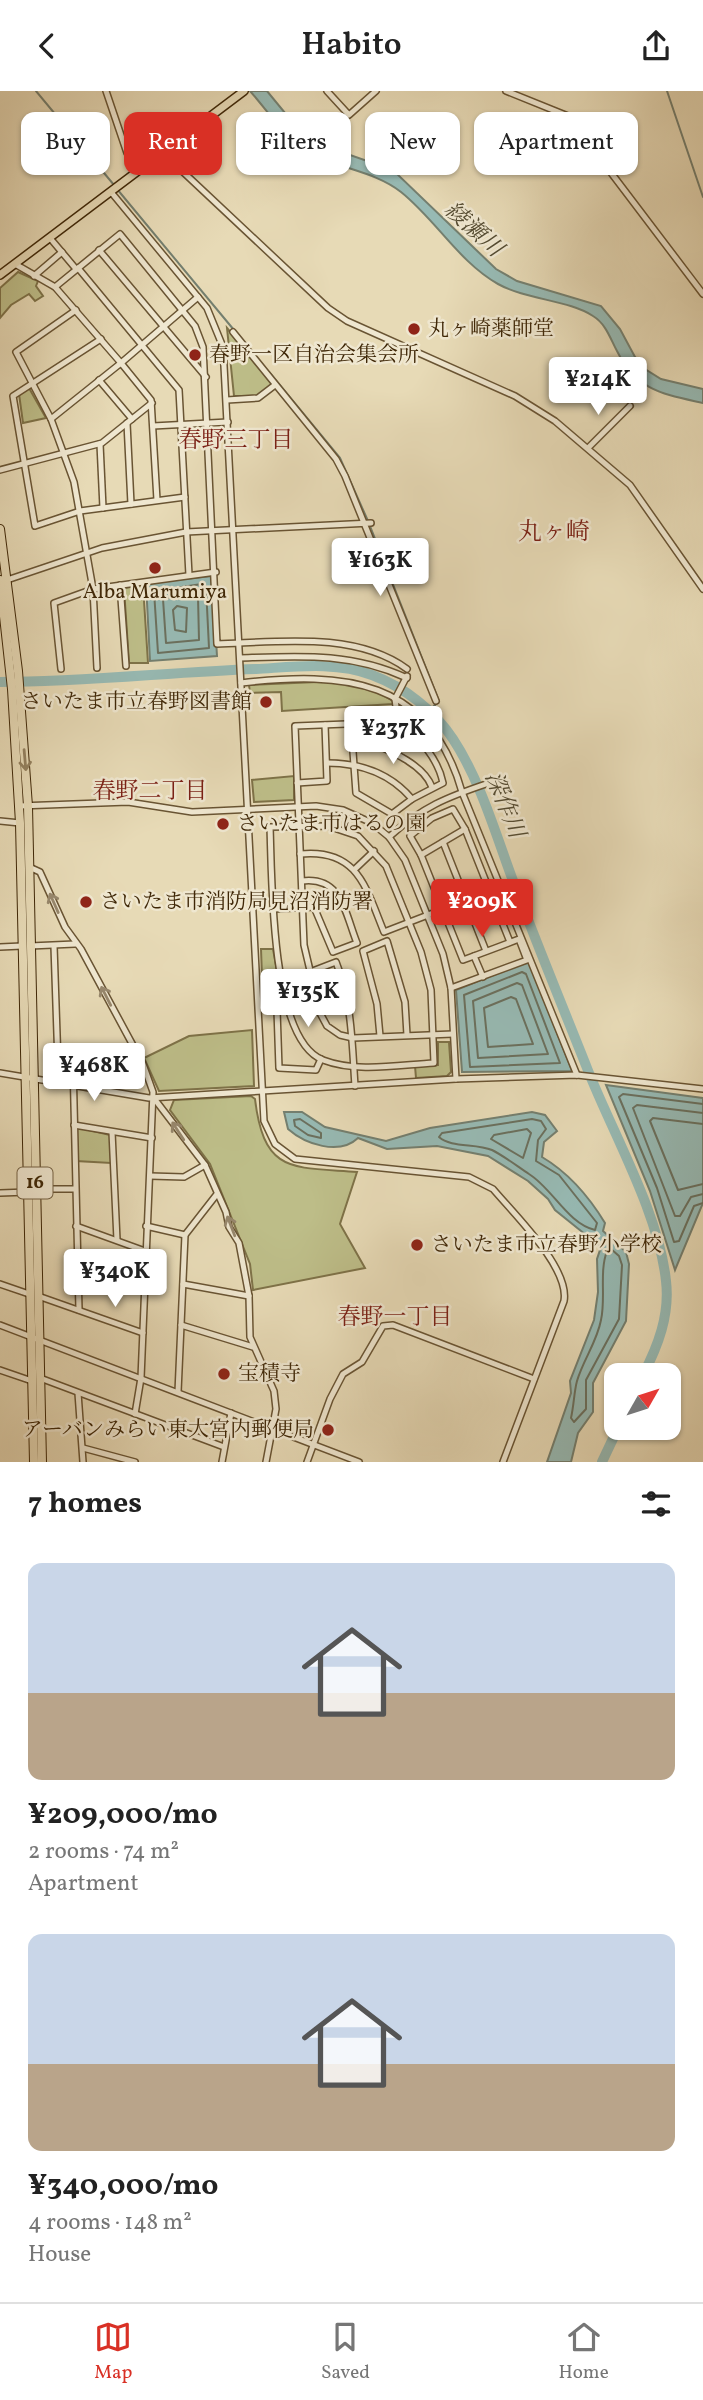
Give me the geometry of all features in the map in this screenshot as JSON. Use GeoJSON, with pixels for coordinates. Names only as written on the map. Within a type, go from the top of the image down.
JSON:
{"type":"FeatureCollection","features":[{"type":"Feature","properties":{"kind":"highway","name":"16"},"geometry":{"type":"LineString","coordinates":[[0,529],[2,581],[16,689],[29,867],[26,946]]}},
{"type":"Feature","properties":{"kind":"highway","name":"16"},"geometry":{"type":"LineString","coordinates":[[23,806],[20,823],[30,1078],[36,1380],[34,1462]]}},
{"type":"Feature","properties":{"kind":"highway","name":"16"},"geometry":{"type":"LineString","coordinates":[[36,1380],[42,1462]]}},
{"type":"Feature","properties":{"kind":"main road"},"geometry":{"type":"LineString","coordinates":[[216,112],[244,91]]}},
{"type":"Feature","properties":{"kind":"main road"},"geometry":{"type":"LineString","coordinates":[[1,273],[133,175]]}},
{"type":"Feature","properties":{"kind":"street"},"geometry":{"type":"LineString","coordinates":[[106,91],[124,142]]}},
{"type":"Feature","properties":{"kind":"street"},"geometry":{"type":"LineString","coordinates":[[327,91],[349,115],[376,91]]}},
{"type":"Feature","properties":{"kind":"street"},"geometry":{"type":"LineString","coordinates":[[506,91],[568,116],[703,294]]}},
{"type":"Feature","properties":{"kind":"street"},"geometry":{"type":"LineString","coordinates":[[186,175],[338,316],[515,396],[542,412],[588,448],[640,497],[703,589]]}},
{"type":"Feature","properties":{"kind":"street"},"geometry":{"type":"LineString","coordinates":[[111,192],[198,297],[213,318],[221,337],[227,400],[260,1091],[264,1121],[275,1144],[295,1159],[469,1177],[494,1189],[553,1263],[565,1287],[562,1307],[503,1462]]}},
{"type":"Feature","properties":{"kind":"street"},"geometry":{"type":"LineString","coordinates":[[55,287],[120,233],[183,310],[200,337],[209,423],[217,644],[286,641],[348,647],[381,656],[407,669],[421,663]]}},
{"type":"Feature","properties":{"kind":"street"},"geometry":{"type":"LineString","coordinates":[[50,238],[179,390],[189,575]]}},
{"type":"Feature","properties":{"kind":"street"},"geometry":{"type":"LineString","coordinates":[[99,250],[206,377]]}},
{"type":"Feature","properties":{"kind":"street"},"geometry":{"type":"LineString","coordinates":[[34,276],[62,252]]}},
{"type":"Feature","properties":{"kind":"street"},"geometry":{"type":"LineString","coordinates":[[15,264],[55,287],[152,403],[157,501]]}},
{"type":"Feature","properties":{"kind":"street"},"geometry":{"type":"LineString","coordinates":[[51,419],[198,297]]}},
{"type":"Feature","properties":{"kind":"street"},"geometry":{"type":"LineString","coordinates":[[76,310],[17,350],[65,453],[80,511],[93,589],[97,668]]}},
{"type":"Feature","properties":{"kind":"street"},"geometry":{"type":"LineString","coordinates":[[233,332],[335,459],[364,523],[436,701]]}},
{"type":"Feature","properties":{"kind":"street"},"geometry":{"type":"LineString","coordinates":[[101,339],[13,396],[35,526],[80,511],[185,497]]}},
{"type":"Feature","properties":{"kind":"street"},"geometry":{"type":"LineString","coordinates":[[99,380],[129,421],[131,504]]}},
{"type":"Feature","properties":{"kind":"street"},"geometry":{"type":"LineString","coordinates":[[227,400],[258,398],[275,385]]}},
{"type":"Feature","properties":{"kind":"street"},"geometry":{"type":"LineString","coordinates":[[0,470],[100,444],[152,403]]}},
{"type":"Feature","properties":{"kind":"street"},"geometry":{"type":"LineString","coordinates":[[588,448],[630,406]]}},
{"type":"Feature","properties":{"kind":"street"},"geometry":{"type":"LineString","coordinates":[[153,426],[228,422]]}},
{"type":"Feature","properties":{"kind":"street"},"geometry":{"type":"LineString","coordinates":[[100,444],[103,508]]}},
{"type":"Feature","properties":{"kind":"street"},"geometry":{"type":"LineString","coordinates":[[2,581],[85,553],[186,532],[371,523]]}},
{"type":"Feature","properties":{"kind":"street"},"geometry":{"type":"LineString","coordinates":[[61,669],[54,603],[93,589],[216,572]]}},
{"type":"Feature","properties":{"kind":"street"},"geometry":{"type":"LineString","coordinates":[[120,585],[126,666]]}},
{"type":"Feature","properties":{"kind":"street"},"geometry":{"type":"LineString","coordinates":[[240,659],[346,657],[370,663],[407,678]]}},
{"type":"Feature","properties":{"kind":"street"},"geometry":{"type":"LineString","coordinates":[[0,668],[13,670]]}},
{"type":"Feature","properties":{"kind":"street"},"geometry":{"type":"LineString","coordinates":[[398,722],[395,699],[407,678],[407,669]]}},
{"type":"Feature","properties":{"kind":"street"},"geometry":{"type":"LineString","coordinates":[[241,681],[339,679],[381,691],[410,708],[442,742],[455,766],[462,792],[578,1075]]}},
{"type":"Feature","properties":{"kind":"street"},"geometry":{"type":"LineString","coordinates":[[351,724],[356,793],[392,814],[412,799],[443,783],[440,770],[423,743],[402,722],[295,726],[303,908],[310,972],[320,1013],[327,1027],[340,1035],[353,1038],[453,1034]]}},
{"type":"Feature","properties":{"kind":"street"},"geometry":{"type":"LineString","coordinates":[[296,783],[327,781],[325,725]]}},
{"type":"Feature","properties":{"kind":"street"},"geometry":{"type":"LineString","coordinates":[[352,737],[358,737],[396,754],[428,777],[432,787]]}},
{"type":"Feature","properties":{"kind":"street"},"geometry":{"type":"LineString","coordinates":[[327,763],[354,763],[384,776],[412,799]]}},
{"type":"Feature","properties":{"kind":"street"},"geometry":{"type":"LineString","coordinates":[[389,837],[411,816],[427,807],[489,783]]}},
{"type":"Feature","properties":{"kind":"street"},"geometry":{"type":"LineString","coordinates":[[23,806],[128,802],[179,811],[297,806],[343,810],[372,823],[389,837],[405,860],[443,954],[451,988],[456,1079]]}},
{"type":"Feature","properties":{"kind":"street"},"geometry":{"type":"LineString","coordinates":[[403,805],[411,816]]}},
{"type":"Feature","properties":{"kind":"street"},"geometry":{"type":"LineString","coordinates":[[427,807],[432,818]]}},
{"type":"Feature","properties":{"kind":"street"},"geometry":{"type":"LineString","coordinates":[[451,988],[527,960],[519,939],[463,960],[421,855],[410,836],[432,818],[453,809],[465,829],[510,942]]}},
{"type":"Feature","properties":{"kind":"street"},"geometry":{"type":"LineString","coordinates":[[0,821],[20,823]]}},
{"type":"Feature","properties":{"kind":"street"},"geometry":{"type":"LineString","coordinates":[[299,826],[328,826],[358,836],[386,866],[409,923],[431,990],[434,1063],[354,1067],[321,1059],[307,1050],[294,1031],[276,951],[270,827],[299,826]]}},
{"type":"Feature","properties":{"kind":"street"},"geometry":{"type":"LineString","coordinates":[[421,855],[465,829]]}},
{"type":"Feature","properties":{"kind":"street"},"geometry":{"type":"LineString","coordinates":[[443,842],[486,951]]}},
{"type":"Feature","properties":{"kind":"street"},"geometry":{"type":"LineString","coordinates":[[355,869],[374,851]]}},
{"type":"Feature","properties":{"kind":"street"},"geometry":{"type":"LineString","coordinates":[[300,854],[318,852],[334,856],[355,869],[384,932],[490,891]]}},
{"type":"Feature","properties":{"kind":"street"},"geometry":{"type":"LineString","coordinates":[[29,867],[40,872],[75,944],[81,949],[134,1051],[143,1063],[153,1097],[141,1378],[135,1414]]}},
{"type":"Feature","properties":{"kind":"street"},"geometry":{"type":"LineString","coordinates":[[274,909],[314,907],[333,953],[357,943],[338,893],[329,884],[317,879],[302,881]]}},
{"type":"Feature","properties":{"kind":"street"},"geometry":{"type":"LineString","coordinates":[[380,1036],[377,1004],[363,951],[387,941],[405,1002],[407,1035]]}},
{"type":"Feature","properties":{"kind":"street"},"geometry":{"type":"LineString","coordinates":[[0,947],[75,944]]}},
{"type":"Feature","properties":{"kind":"street"},"geometry":{"type":"LineString","coordinates":[[54,946],[58,1064],[115,1062],[134,1051]]}},
{"type":"Feature","properties":{"kind":"street"},"geometry":{"type":"LineString","coordinates":[[474,956],[483,977]]}},
{"type":"Feature","properties":{"kind":"street"},"geometry":{"type":"LineString","coordinates":[[310,972],[336,962],[350,1004],[355,1086]]}},
{"type":"Feature","properties":{"kind":"street"},"geometry":{"type":"LineString","coordinates":[[288,1006],[276,1010],[279,1068],[316,1070],[321,1059]]}},
{"type":"Feature","properties":{"kind":"street"},"geometry":{"type":"LineString","coordinates":[[74,1063],[79,1310]]}},
{"type":"Feature","properties":{"kind":"street"},"geometry":{"type":"LineString","coordinates":[[0,1073],[153,1097],[456,1079],[578,1075],[703,1089]]}},
{"type":"Feature","properties":{"kind":"street"},"geometry":{"type":"LineString","coordinates":[[153,1097],[205,1165],[226,1212],[229,1227],[239,1243],[249,1296],[253,1347],[274,1391],[276,1409],[266,1462]]}},
{"type":"Feature","properties":{"kind":"street"},"geometry":{"type":"LineString","coordinates":[[74,1125],[152,1139]]}},
{"type":"Feature","properties":{"kind":"street"},"geometry":{"type":"LineString","coordinates":[[112,1132],[117,1240]]}},
{"type":"Feature","properties":{"kind":"street"},"geometry":{"type":"LineString","coordinates":[[150,1176],[184,1177],[205,1165]]}},
{"type":"Feature","properties":{"kind":"street"},"geometry":{"type":"LineString","coordinates":[[0,1193],[75,1189]]}},
{"type":"Feature","properties":{"kind":"street"},"geometry":{"type":"LineString","coordinates":[[178,1392],[185,1235],[217,1194]]}},
{"type":"Feature","properties":{"kind":"street"},"geometry":{"type":"LineString","coordinates":[[76,1226],[145,1251]]}},
{"type":"Feature","properties":{"kind":"street"},"geometry":{"type":"LineString","coordinates":[[146,1226],[185,1235]]}},
{"type":"Feature","properties":{"kind":"street"},"geometry":{"type":"LineString","coordinates":[[79,1267],[143,1290]]}},
{"type":"Feature","properties":{"kind":"street"},"geometry":{"type":"LineString","coordinates":[[183,1284],[249,1296]]}},
{"type":"Feature","properties":{"kind":"street"},"geometry":{"type":"LineString","coordinates":[[0,1285],[143,1333]]}},
{"type":"Feature","properties":{"kind":"street"},"geometry":{"type":"LineString","coordinates":[[0,1325],[359,1462]]}},
{"type":"Feature","properties":{"kind":"street"},"geometry":{"type":"LineString","coordinates":[[181,1325],[253,1347]]}},
{"type":"Feature","properties":{"kind":"street"},"geometry":{"type":"LineString","coordinates":[[307,1462],[343,1374],[362,1362],[383,1326],[393,1325],[534,1379]]}},
{"type":"Feature","properties":{"kind":"street"},"geometry":{"type":"LineString","coordinates":[[0,1370],[78,1393],[225,1447]]}},
{"type":"Feature","properties":{"kind":"street"},"geometry":{"type":"LineString","coordinates":[[78,1393],[83,1462]]}},
{"type":"Feature","properties":{"kind":"street"},"geometry":{"type":"LineString","coordinates":[[222,1462],[231,1413]]}},
{"type":"Feature","properties":{"kind":"street"},"geometry":{"type":"LineString","coordinates":[[83,1448],[135,1462]]}},
{"type":"Feature","properties":{"kind":"green space"},"geometry":{"type":"Polygon","coordinates":[[[18,272],[38,281],[36,286],[43,296],[35,301],[29,294],[11,305],[0,318],[0,288],[18,272]]]}},
{"type":"Feature","properties":{"kind":"green space"},"geometry":{"type":"Polygon","coordinates":[[[227,328],[271,382],[272,386],[259,396],[234,396],[227,328]]]}},
{"type":"Feature","properties":{"kind":"green space"},"geometry":{"type":"Polygon","coordinates":[[[29,388],[46,418],[23,423],[19,394],[29,388]]]}},
{"type":"Feature","properties":{"kind":"green space"},"geometry":{"type":"Polygon","coordinates":[[[143,585],[148,663],[129,663],[124,588],[143,585]]]}},
{"type":"Feature","properties":{"kind":"green space"},"geometry":{"type":"Polygon","coordinates":[[[340,681],[379,693],[393,701],[393,704],[282,711],[281,692],[250,693],[249,685],[340,681]]]}},
{"type":"Feature","properties":{"kind":"green space"},"geometry":{"type":"Polygon","coordinates":[[[294,776],[294,800],[254,802],[252,780],[294,776]]]}},
{"type":"Feature","properties":{"kind":"green space"},"geometry":{"type":"Polygon","coordinates":[[[261,949],[273,949],[283,1004],[275,1007],[273,1004],[263,1005],[261,949]]]}},
{"type":"Feature","properties":{"kind":"green space"},"geometry":{"type":"Polygon","coordinates":[[[252,1030],[254,1086],[159,1091],[144,1058],[189,1036],[252,1030]]]}},
{"type":"Feature","properties":{"kind":"green space"},"geometry":{"type":"Polygon","coordinates":[[[438,1042],[449,1042],[451,1072],[447,1076],[416,1078],[415,1066],[438,1065],[438,1042]]]}},
{"type":"Feature","properties":{"kind":"green space"},"geometry":{"type":"Polygon","coordinates":[[[251,1096],[255,1099],[259,1123],[266,1141],[274,1154],[285,1162],[315,1169],[357,1172],[340,1224],[365,1268],[253,1290],[250,1264],[210,1164],[170,1110],[174,1100],[251,1096]]]}},
{"type":"Feature","properties":{"kind":"green space"},"geometry":{"type":"Polygon","coordinates":[[[76,1127],[110,1135],[111,1163],[76,1161],[76,1127]]]}},
{"type":"Feature","properties":{"kind":"water"},"geometry":{"type":"Polygon","coordinates":[[[250,91],[267,91],[284,112],[268,112],[250,91]]]}},
{"type":"Feature","properties":{"kind":"water"},"geometry":{"type":"Polygon","coordinates":[[[351,155],[365,160],[365,174],[351,169],[351,155]]]}},
{"type":"Feature","properties":{"kind":"water"},"geometry":{"type":"Polygon","coordinates":[[[369,175],[398,175],[496,269],[517,281],[601,306],[620,329],[635,357],[645,369],[661,379],[703,389],[703,403],[663,393],[642,383],[633,375],[604,327],[593,316],[572,307],[509,289],[484,275],[459,253],[414,203],[380,179],[369,175]]]}},
{"type":"Feature","properties":{"kind":"water"},"geometry":{"type":"Polygon","coordinates":[[[212,576],[217,656],[150,661],[146,583],[212,576]]]}},
{"type":"Feature","properties":{"kind":"water"},"geometry":{"type":"Polygon","coordinates":[[[529,961],[572,1071],[462,1072],[456,990],[529,961]]]}},
{"type":"Feature","properties":{"kind":"water"},"geometry":{"type":"Polygon","coordinates":[[[606,1085],[703,1098],[703,1203],[675,1270],[650,1191],[606,1085]]]}},
{"type":"Feature","properties":{"kind":"water"},"geometry":{"type":"Polygon","coordinates":[[[284,1112],[302,1112],[325,1127],[386,1141],[430,1128],[532,1112],[545,1115],[557,1131],[544,1142],[542,1157],[561,1170],[585,1194],[605,1223],[603,1231],[626,1252],[629,1264],[626,1321],[593,1383],[593,1412],[578,1433],[571,1462],[547,1462],[571,1393],[570,1381],[594,1320],[598,1292],[597,1259],[601,1247],[555,1210],[548,1199],[528,1181],[488,1156],[437,1146],[387,1149],[358,1138],[341,1146],[322,1146],[303,1139],[288,1129],[284,1112]]]}},
{"type":"Feature","properties":{"kind":"waterway"},"geometry":{"type":"LineString","coordinates":[[36,91],[114,185]]}},
{"type":"Feature","properties":{"kind":"waterway"},"geometry":{"type":"LineString","coordinates":[[667,91],[703,197]]}},
{"type":"Feature","properties":{"kind":"waterway"},"geometry":{"type":"LineString","coordinates":[[117,189],[234,330]]}},
{"type":"Feature","properties":{"kind":"waterway"},"geometry":{"type":"LineString","coordinates":[[269,372],[340,458],[368,521]]}},
{"type":"Feature","properties":{"kind":"waterway"},"geometry":{"type":"LineString","coordinates":[[370,526],[439,701],[429,711]]}},
{"type":"Feature","properties":{"kind":"waterway","name":"深作川"},"geometry":{"type":"LineString","coordinates":[[0,682],[329,666],[358,671],[384,680],[407,693],[437,718],[463,755],[479,789],[549,973],[654,1228],[662,1255],[667,1294],[658,1341],[648,1363]]}},
{"type":"Feature","properties":{"kind":"waterway","name":"深作川"},"geometry":{"type":"LineString","coordinates":[[602,1462],[612,1440]]}},
{"type":"Feature","properties":{"kind":"place","name":"丸ヶ崎薬師堂"},"geometry":{"type":"Point","coordinates":[414,329]}},
{"type":"Feature","properties":{"kind":"place","name":"春野一区自治会集会所"},"geometry":{"type":"Point","coordinates":[195,355]}},
{"type":"Feature","properties":{"kind":"place","name":"Alba Marumiya"},"geometry":{"type":"Point","coordinates":[155,568]}},
{"type":"Feature","properties":{"kind":"place","name":"さいたま市立春野図書館"},"geometry":{"type":"Point","coordinates":[266,702]}},
{"type":"Feature","properties":{"kind":"place","name":"さいたま市はるの園"},"geometry":{"type":"Point","coordinates":[223,824]}},
{"type":"Feature","properties":{"kind":"place","name":"さいたま市消防局見沼消防署"},"geometry":{"type":"Point","coordinates":[86,902]}},
{"type":"Feature","properties":{"kind":"place","name":"さいたま市立春野小学校"},"geometry":{"type":"Point","coordinates":[417,1245]}},
{"type":"Feature","properties":{"kind":"place","name":"宝積寺"},"geometry":{"type":"Point","coordinates":[224,1374]}},
{"type":"Feature","properties":{"kind":"place","name":"アーバンみらい東大宮内郵便局"},"geometry":{"type":"Point","coordinates":[328,1430]}},
{"type":"Feature","properties":{"kind":"district","name":"春野三丁目"},"geometry":{"type":"Point","coordinates":[236,441]}},
{"type":"Feature","properties":{"kind":"district","name":"丸ヶ崎"},"geometry":{"type":"Point","coordinates":[554,533]}},
{"type":"Feature","properties":{"kind":"district","name":"春野二丁目"},"geometry":{"type":"Point","coordinates":[150,792]}},
{"type":"Feature","properties":{"kind":"district","name":"春野一丁目"},"geometry":{"type":"Point","coordinates":[395,1318]}},
{"type":"Feature","properties":{"kind":"water label","name":"綾瀬川"},"geometry":{"type":"Point","coordinates":[473,230]}}]}
